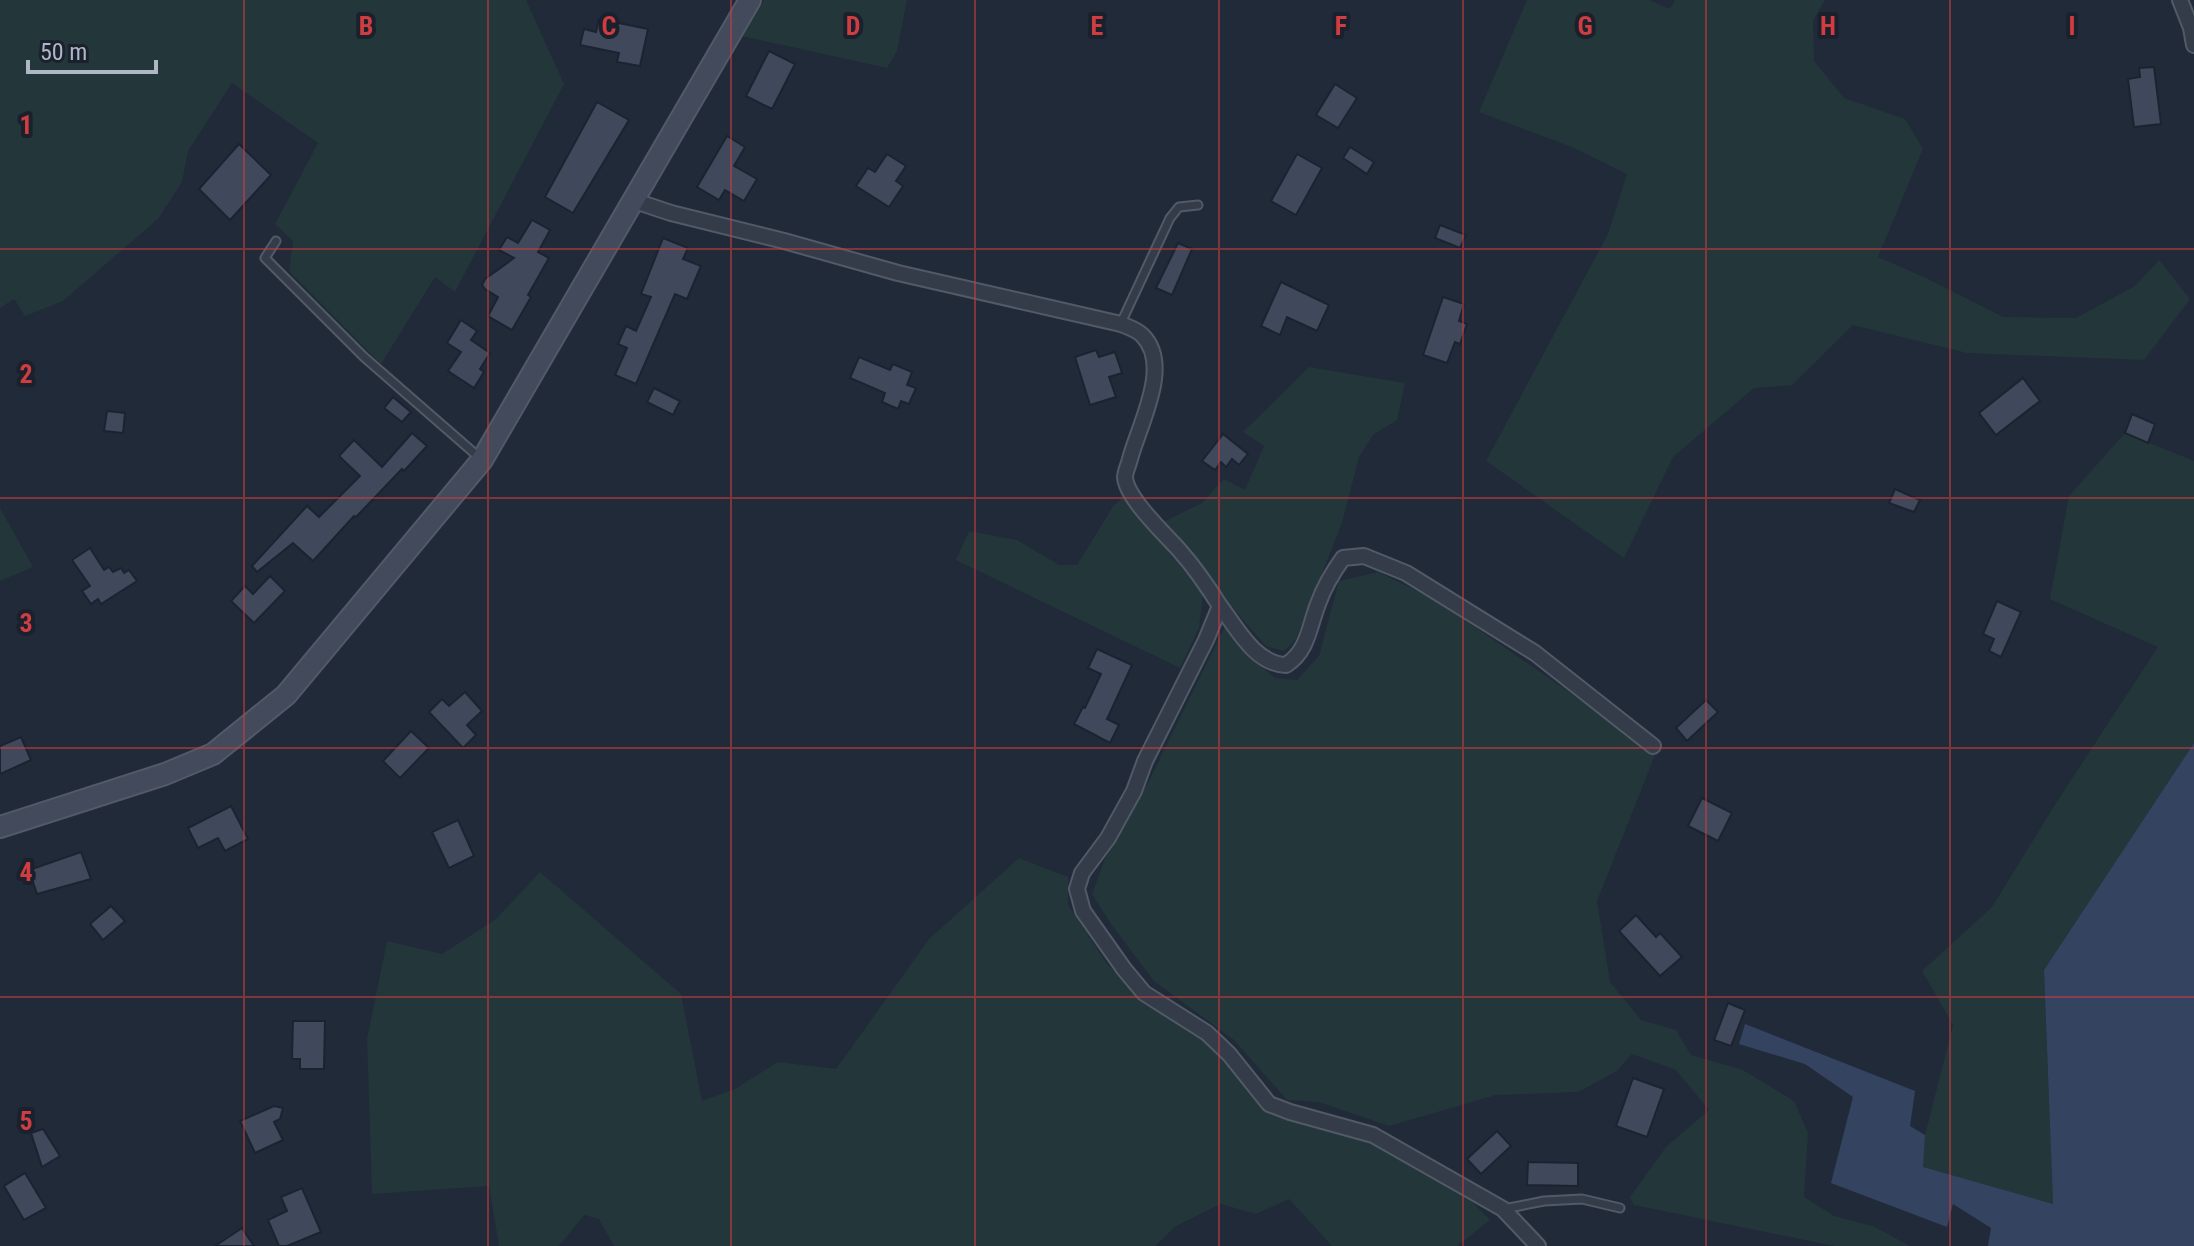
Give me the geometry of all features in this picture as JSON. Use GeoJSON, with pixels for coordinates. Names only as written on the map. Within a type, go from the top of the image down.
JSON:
{"type":"FeatureCollection","features":[{"type":"Feature","properties":{"kind":"street"},"geometry":{"type":"LineString","coordinates":[[0,827],[165,774],[213,754],[286,695],[482,460],[750,0]]}},
{"type":"Feature","properties":{"kind":"street"},"geometry":{"type":"LineString","coordinates":[[2180,0],[2194,45]]}},
{"type":"Feature","properties":{"kind":"street"},"geometry":{"type":"LineString","coordinates":[[635,201],[898,273],[1121,324],[1142,335],[1150,347],[1155,366],[1154,385],[1125,478],[1129,489],[1145,513],[1181,552],[1254,651],[1265,660],[1286,665],[1301,652],[1319,602],[1337,566],[1343,558],[1364,556],[1406,573],[1535,653],[1653,746]]}},
{"type":"Feature","properties":{"kind":"street"},"geometry":{"type":"LineString","coordinates":[[1220,606],[1145,761],[1134,791],[1108,838],[1082,873],[1077,889],[1083,911],[1144,993],[1207,1033],[1229,1054],[1269,1104],[1373,1135],[1503,1209],[1538,1246]]}},
{"type":"Feature","properties":{"kind":"lane"},"geometry":{"type":"LineString","coordinates":[[1121,324],[1170,218],[1179,207],[1198,205]]}},
{"type":"Feature","properties":{"kind":"lane"},"geometry":{"type":"LineString","coordinates":[[276,241],[265,258],[364,357],[482,460]]}},
{"type":"Feature","properties":{"kind":"lane"},"geometry":{"type":"LineString","coordinates":[[1503,1209],[1544,1201],[1582,1199],[1620,1208]]}},
{"type":"Feature","properties":{"kind":"green space"},"geometry":{"type":"Polygon","coordinates":[[[0,0],[526,0],[564,84],[455,292],[435,277],[381,364],[289,271],[293,241],[275,224],[318,143],[232,83],[188,151],[182,182],[158,219],[63,301],[25,316],[14,299],[0,308],[0,0]]]}},
{"type":"Feature","properties":{"kind":"green space"},"geometry":{"type":"Polygon","coordinates":[[[764,0],[907,0],[897,51],[887,68],[742,36],[764,0]]]}},
{"type":"Feature","properties":{"kind":"green space"},"geometry":{"type":"Polygon","coordinates":[[[1527,0],[1649,0],[1670,9],[1675,0],[1825,0],[1813,21],[1814,61],[1844,98],[1905,119],[1923,149],[1878,257],[2003,317],[2076,318],[2135,286],[2159,260],[2190,299],[2144,360],[1967,353],[1853,325],[1792,385],[1754,388],[1673,457],[1624,558],[1486,461],[1608,234],[1627,174],[1572,147],[1479,112],[1527,0]]]}},
{"type":"Feature","properties":{"kind":"green space"},"geometry":{"type":"Polygon","coordinates":[[[1309,367],[1405,383],[1397,420],[1373,435],[1359,457],[1342,523],[1296,639],[1284,651],[1266,646],[1163,522],[1202,503],[1224,479],[1245,490],[1264,446],[1243,432],[1309,367]]]}},
{"type":"Feature","properties":{"kind":"green space"},"geometry":{"type":"Polygon","coordinates":[[[2125,433],[2194,461],[2194,743],[2044,970],[2053,1204],[1922,1167],[1925,1135],[1953,1025],[1922,971],[1992,907],[2158,647],[2050,599],[2069,496],[2125,433]]]}},
{"type":"Feature","properties":{"kind":"green space"},"geometry":{"type":"Polygon","coordinates":[[[1124,497],[1203,594],[1199,628],[1180,668],[956,560],[969,531],[1017,540],[1059,565],[1077,565],[1114,505],[1124,497]]]}},
{"type":"Feature","properties":{"kind":"green space"},"geometry":{"type":"Polygon","coordinates":[[[0,508],[33,567],[0,581],[0,508]]]}},
{"type":"Feature","properties":{"kind":"green space"},"geometry":{"type":"Polygon","coordinates":[[[1378,572],[1436,600],[1655,755],[1597,901],[1610,982],[1641,1020],[1676,1030],[1691,1055],[1743,1070],[1794,1101],[1808,1133],[1804,1197],[1834,1216],[1873,1226],[1910,1246],[1834,1246],[1634,1205],[1630,1197],[1666,1147],[1709,1110],[1676,1070],[1632,1054],[1617,1071],[1578,1092],[1496,1095],[1389,1126],[1319,1102],[1287,1100],[1234,1040],[1154,981],[1092,894],[1105,859],[1149,781],[1225,626],[1248,656],[1275,678],[1297,680],[1319,656],[1339,581],[1378,572]]]}},
{"type":"Feature","properties":{"kind":"green space"},"geometry":{"type":"Polygon","coordinates":[[[1019,858],[1068,877],[1068,905],[1107,964],[1138,994],[1211,1043],[1262,1104],[1381,1146],[1472,1202],[1490,1220],[1457,1246],[1332,1246],[1289,1199],[1256,1214],[1221,1204],[1176,1226],[1155,1246],[614,1246],[599,1219],[584,1215],[559,1246],[499,1246],[489,1186],[372,1194],[367,1039],[387,941],[442,954],[496,919],[540,872],[681,994],[702,1101],[735,1089],[778,1062],[836,1069],[929,939],[1019,858]]]}},
{"type":"Feature","properties":{"kind":"water"},"geometry":{"type":"Polygon","coordinates":[[[2194,743],[2194,1246],[1988,1246],[1991,1228],[1953,1204],[1947,1227],[1831,1183],[1853,1097],[1805,1064],[1739,1044],[1745,1024],[1915,1091],[1910,1126],[1925,1135],[1923,1167],[2053,1204],[2044,970],[2194,743]]]}},
{"type":"Feature","properties":{"kind":"building"},"geometry":{"type":"Polygon","coordinates":[[[599,19],[648,29],[640,66],[617,62],[619,53],[580,45],[584,29],[596,32],[599,19]]]}},
{"type":"Feature","properties":{"kind":"building"},"geometry":{"type":"Polygon","coordinates":[[[769,51],[795,64],[772,109],[746,96],[769,51]]]}},
{"type":"Feature","properties":{"kind":"building"},"geometry":{"type":"Polygon","coordinates":[[[2154,67],[2161,124],[2134,127],[2128,79],[2140,77],[2139,68],[2154,67]]]}},
{"type":"Feature","properties":{"kind":"building"},"geometry":{"type":"Polygon","coordinates":[[[1335,84],[1357,98],[1338,128],[1316,115],[1335,84]]]}},
{"type":"Feature","properties":{"kind":"building"},"geometry":{"type":"Polygon","coordinates":[[[597,102],[629,120],[573,213],[545,197],[597,102]]]}},
{"type":"Feature","properties":{"kind":"building"},"geometry":{"type":"Polygon","coordinates":[[[727,136],[745,147],[734,166],[757,179],[744,201],[725,190],[719,200],[697,187],[727,136]]]}},
{"type":"Feature","properties":{"kind":"building"},"geometry":{"type":"Polygon","coordinates":[[[239,144],[271,175],[230,220],[199,189],[239,144]]]}},
{"type":"Feature","properties":{"kind":"building"},"geometry":{"type":"Polygon","coordinates":[[[1350,147],[1374,162],[1367,174],[1343,158],[1350,147]]]}},
{"type":"Feature","properties":{"kind":"building"},"geometry":{"type":"Polygon","coordinates":[[[887,154],[906,166],[896,181],[903,186],[889,207],[856,186],[868,168],[875,172],[887,154]]]}},
{"type":"Feature","properties":{"kind":"building"},"geometry":{"type":"Polygon","coordinates":[[[1297,154],[1322,168],[1296,215],[1271,201],[1297,154]]]}},
{"type":"Feature","properties":{"kind":"building"},"geometry":{"type":"Polygon","coordinates":[[[532,220],[550,230],[538,252],[549,258],[512,330],[488,316],[498,297],[482,285],[485,279],[514,258],[499,250],[507,237],[518,243],[532,220]]]}},
{"type":"Feature","properties":{"kind":"building"},"geometry":{"type":"Polygon","coordinates":[[[1440,225],[1466,235],[1460,248],[1435,238],[1440,225]]]}},
{"type":"Feature","properties":{"kind":"building"},"geometry":{"type":"Polygon","coordinates":[[[663,238],[688,248],[683,259],[701,266],[687,299],[675,294],[636,384],[615,375],[627,348],[618,344],[626,326],[636,331],[651,297],[641,294],[663,238]]]}},
{"type":"Feature","properties":{"kind":"building"},"geometry":{"type":"Polygon","coordinates":[[[1178,243],[1192,249],[1172,295],[1156,288],[1178,243]]]}},
{"type":"Feature","properties":{"kind":"building"},"geometry":{"type":"Polygon","coordinates":[[[1281,282],[1329,305],[1317,331],[1287,317],[1280,335],[1261,326],[1281,282]]]}},
{"type":"Feature","properties":{"kind":"building"},"geometry":{"type":"Polygon","coordinates":[[[1443,297],[1464,304],[1459,321],[1467,324],[1460,344],[1455,342],[1447,363],[1423,355],[1443,297]]]}},
{"type":"Feature","properties":{"kind":"building"},"geometry":{"type":"Polygon","coordinates":[[[461,320],[477,331],[471,340],[490,353],[480,369],[484,372],[474,388],[448,371],[461,352],[447,343],[461,320]]]}},
{"type":"Feature","properties":{"kind":"building"},"geometry":{"type":"Polygon","coordinates":[[[1096,350],[1099,357],[1115,352],[1122,373],[1109,377],[1116,397],[1090,405],[1075,357],[1096,350]]]}},
{"type":"Feature","properties":{"kind":"building"},"geometry":{"type":"Polygon","coordinates":[[[859,357],[890,370],[893,364],[912,372],[907,385],[916,388],[909,404],[901,401],[898,409],[882,402],[885,393],[850,378],[859,357]]]}},
{"type":"Feature","properties":{"kind":"building"},"geometry":{"type":"Polygon","coordinates":[[[2023,378],[2040,401],[1996,435],[1979,413],[2023,378]]]}},
{"type":"Feature","properties":{"kind":"building"},"geometry":{"type":"Polygon","coordinates":[[[654,388],[680,401],[673,415],[647,402],[654,388]]]}},
{"type":"Feature","properties":{"kind":"building"},"geometry":{"type":"Polygon","coordinates":[[[393,397],[411,412],[402,422],[384,408],[393,397]]]}},
{"type":"Feature","properties":{"kind":"building"},"geometry":{"type":"Polygon","coordinates":[[[107,411],[125,413],[123,433],[104,431],[107,411]]]}},
{"type":"Feature","properties":{"kind":"building"},"geometry":{"type":"Polygon","coordinates":[[[2132,414],[2155,424],[2148,443],[2125,433],[2132,414]]]}},
{"type":"Feature","properties":{"kind":"building"},"geometry":{"type":"Polygon","coordinates":[[[412,433],[427,446],[354,516],[313,561],[293,543],[257,572],[252,566],[307,506],[319,517],[360,476],[339,456],[354,440],[382,467],[412,433]]]}},
{"type":"Feature","properties":{"kind":"building"},"geometry":{"type":"Polygon","coordinates":[[[1223,434],[1248,454],[1239,465],[1232,459],[1226,467],[1221,462],[1215,470],[1202,461],[1223,434]]]}},
{"type":"Feature","properties":{"kind":"building"},"geometry":{"type":"Polygon","coordinates":[[[1895,489],[1920,500],[1914,512],[1889,503],[1895,489]]]}},
{"type":"Feature","properties":{"kind":"building"},"geometry":{"type":"Polygon","coordinates":[[[90,548],[104,570],[109,567],[113,572],[121,568],[124,573],[129,570],[137,581],[101,604],[98,599],[91,604],[82,591],[90,586],[72,560],[90,548]]]}},
{"type":"Feature","properties":{"kind":"building"},"geometry":{"type":"Polygon","coordinates":[[[270,576],[285,591],[254,623],[231,601],[245,586],[253,594],[270,576]]]}},
{"type":"Feature","properties":{"kind":"building"},"geometry":{"type":"Polygon","coordinates":[[[1997,601],[2021,612],[2001,657],[1989,651],[1994,639],[1983,634],[1997,601]]]}},
{"type":"Feature","properties":{"kind":"building"},"geometry":{"type":"Polygon","coordinates":[[[1097,649],[1132,665],[1107,719],[1119,725],[1110,743],[1074,724],[1101,674],[1088,668],[1097,649]]]}},
{"type":"Feature","properties":{"kind":"building"},"geometry":{"type":"Polygon","coordinates":[[[465,692],[482,711],[467,725],[476,735],[463,748],[429,712],[442,699],[449,706],[465,692]]]}},
{"type":"Feature","properties":{"kind":"building"},"geometry":{"type":"Polygon","coordinates":[[[1706,700],[1718,712],[1687,741],[1676,728],[1706,700]]]}},
{"type":"Feature","properties":{"kind":"building"},"geometry":{"type":"Polygon","coordinates":[[[411,731],[429,748],[400,778],[383,761],[411,731]]]}},
{"type":"Feature","properties":{"kind":"building"},"geometry":{"type":"Polygon","coordinates":[[[21,737],[31,760],[0,774],[0,746],[21,737]]]}},
{"type":"Feature","properties":{"kind":"building"},"geometry":{"type":"Polygon","coordinates":[[[1702,798],[1732,813],[1718,841],[1688,826],[1702,798]]]}},
{"type":"Feature","properties":{"kind":"building"},"geometry":{"type":"Polygon","coordinates":[[[231,806],[248,839],[225,851],[218,838],[198,848],[188,828],[231,806]]]}},
{"type":"Feature","properties":{"kind":"building"},"geometry":{"type":"Polygon","coordinates":[[[458,820],[474,856],[449,868],[432,832],[458,820]]]}},
{"type":"Feature","properties":{"kind":"building"},"geometry":{"type":"Polygon","coordinates":[[[81,852],[91,879],[37,894],[29,870],[81,852]]]}},
{"type":"Feature","properties":{"kind":"building"},"geometry":{"type":"Polygon","coordinates":[[[111,906],[125,921],[103,940],[90,924],[111,906]]]}},
{"type":"Feature","properties":{"kind":"building"},"geometry":{"type":"Polygon","coordinates":[[[1636,915],[1656,937],[1660,933],[1682,957],[1660,976],[1619,931],[1636,915]]]}},
{"type":"Feature","properties":{"kind":"building"},"geometry":{"type":"Polygon","coordinates":[[[1728,1003],[1745,1010],[1731,1046],[1714,1040],[1728,1003]]]}},
{"type":"Feature","properties":{"kind":"building"},"geometry":{"type":"Polygon","coordinates":[[[293,1021],[325,1021],[324,1069],[300,1069],[300,1059],[292,1059],[293,1021]]]}},
{"type":"Feature","properties":{"kind":"building"},"geometry":{"type":"Polygon","coordinates":[[[1633,1078],[1664,1089],[1647,1137],[1616,1126],[1633,1078]]]}},
{"type":"Feature","properties":{"kind":"building"},"geometry":{"type":"Polygon","coordinates":[[[274,1106],[283,1108],[280,1119],[274,1122],[283,1140],[255,1153],[240,1121],[274,1106]]]}},
{"type":"Feature","properties":{"kind":"building"},"geometry":{"type":"Polygon","coordinates":[[[43,1129],[60,1156],[42,1167],[31,1133],[43,1129]]]}},
{"type":"Feature","properties":{"kind":"building"},"geometry":{"type":"Polygon","coordinates":[[[1497,1131],[1511,1146],[1481,1174],[1467,1159],[1497,1131]]]}},
{"type":"Feature","properties":{"kind":"building"},"geometry":{"type":"Polygon","coordinates":[[[1528,1162],[1578,1163],[1578,1186],[1527,1185],[1528,1162]]]}},
{"type":"Feature","properties":{"kind":"building"},"geometry":{"type":"Polygon","coordinates":[[[25,1173],[46,1208],[24,1220],[4,1186],[25,1173]]]}},
{"type":"Feature","properties":{"kind":"building"},"geometry":{"type":"Polygon","coordinates":[[[302,1188],[321,1232],[287,1246],[279,1246],[268,1220],[287,1211],[281,1197],[302,1188]]]}},
{"type":"Feature","properties":{"kind":"building"},"geometry":{"type":"Polygon","coordinates":[[[242,1228],[254,1246],[215,1246],[242,1228]]]}}]}
